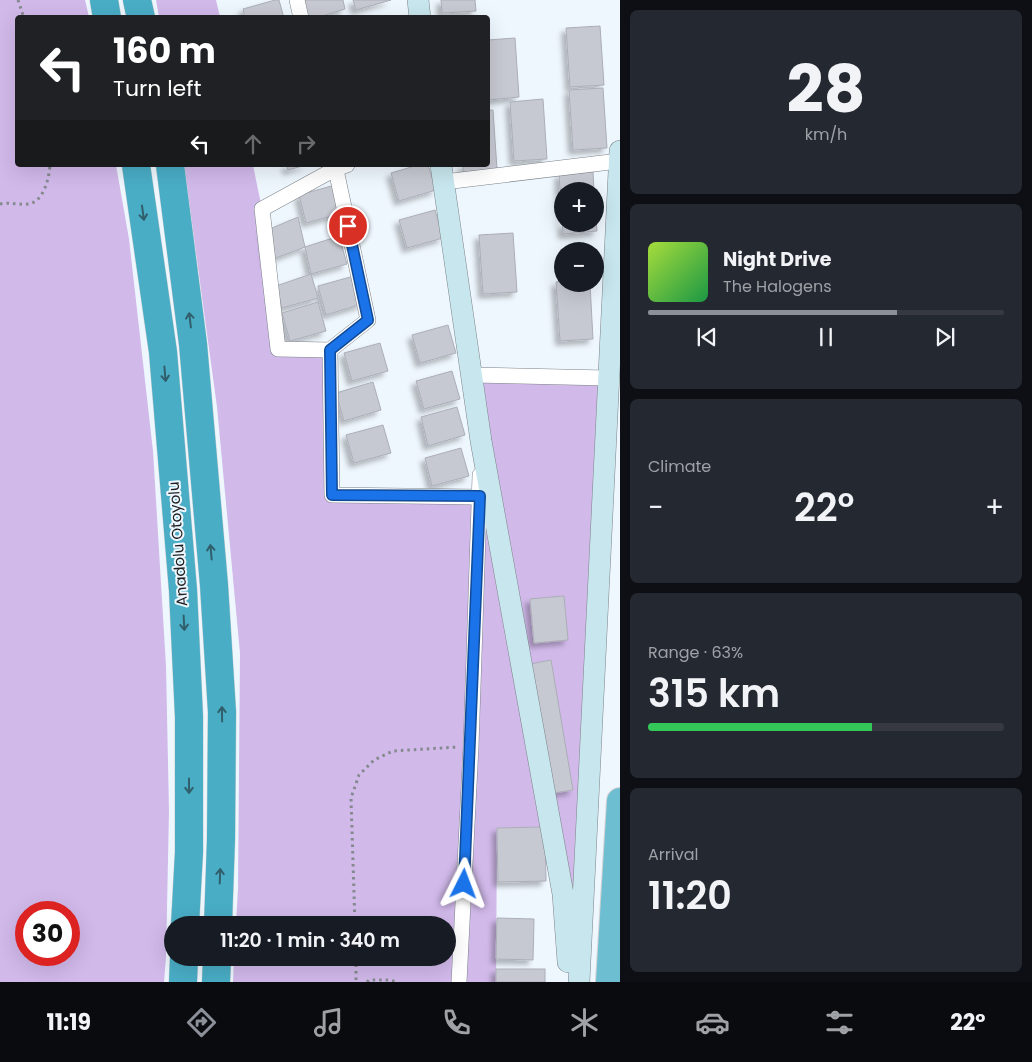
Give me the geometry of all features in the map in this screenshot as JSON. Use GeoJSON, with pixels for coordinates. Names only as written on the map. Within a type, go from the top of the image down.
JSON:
{"type":"FeatureCollection","features":[{"type":"Feature","properties":{"kind":"highway"},"geometry":{"type":"LineString","coordinates":[[104,0],[107,15]]}},
{"type":"Feature","properties":{"kind":"highway"},"geometry":{"type":"LineString","coordinates":[[137,0],[140,15]]}},
{"type":"Feature","properties":{"kind":"highway","name":"Anadolu Otoyolu"},"geometry":{"type":"LineString","coordinates":[[136,167],[163,352],[183,590],[189,717],[189,852],[186,916]]}},
{"type":"Feature","properties":{"kind":"highway","name":"Anadolu Otoyolu"},"geometry":{"type":"LineString","coordinates":[[170,167],[193,344],[214,585],[222,712],[218,916]]}},
{"type":"Feature","properties":{"kind":"highway"},"geometry":{"type":"LineString","coordinates":[[609,982],[620,801]]}},
{"type":"Feature","properties":{"kind":"highway"},"geometry":{"type":"LineString","coordinates":[[183,982],[184,966]]}},
{"type":"Feature","properties":{"kind":"highway"},"geometry":{"type":"LineString","coordinates":[[216,982],[217,966]]}},
{"type":"Feature","properties":{"kind":"main road"},"geometry":{"type":"LineString","coordinates":[[418,0],[420,15]]}},
{"type":"Feature","properties":{"kind":"main road"},"geometry":{"type":"LineString","coordinates":[[579,982],[619,156]]}},
{"type":"Feature","properties":{"kind":"main road"},"geometry":{"type":"LineString","coordinates":[[442,174],[481,441],[564,894],[570,982]]}},
{"type":"Feature","properties":{"kind":"street"},"geometry":{"type":"LineString","coordinates":[[297,0],[300,15]]}},
{"type":"Feature","properties":{"kind":"street"},"geometry":{"type":"LineString","coordinates":[[442,174],[619,156]]}},
{"type":"Feature","properties":{"kind":"street"},"geometry":{"type":"LineString","coordinates":[[337,167],[262,208],[278,349],[330,350],[368,320],[339,167]]}},
{"type":"Feature","properties":{"kind":"street"},"geometry":{"type":"LineString","coordinates":[[330,350],[332,495],[480,496]]}},
{"type":"Feature","properties":{"kind":"street"},"geometry":{"type":"LineString","coordinates":[[472,375],[607,378]]}},
{"type":"Feature","properties":{"kind":"street"},"geometry":{"type":"LineString","coordinates":[[459,982],[471,746],[481,441]]}},
{"type":"Feature","properties":{"kind":"path"},"geometry":{"type":"LineString","coordinates":[[18,0],[23,15]]}},
{"type":"Feature","properties":{"kind":"path"},"geometry":{"type":"LineString","coordinates":[[0,204],[31,204],[41,196],[50,167]]}},
{"type":"Feature","properties":{"kind":"path"},"geometry":{"type":"LineString","coordinates":[[355,916],[351,798],[359,775],[374,760],[392,751],[471,746]]}},
{"type":"Feature","properties":{"kind":"path"},"geometry":{"type":"LineString","coordinates":[[356,966],[356,982]]}},
{"type":"Feature","properties":{"kind":"path"},"geometry":{"type":"LineString","coordinates":[[367,982],[369,980],[390,980],[397,982]]}},
{"type":"Feature","properties":{"kind":"shaded area"},"geometry":{"type":"Polygon","coordinates":[[[0,0],[85,0],[89,15],[15,15],[15,167],[116,167],[129,239],[153,451],[166,666],[169,811],[167,916],[164,916],[164,982],[0,982],[0,0]]]}},
{"type":"Feature","properties":{"kind":"shaded area"},"geometry":{"type":"Polygon","coordinates":[[[156,0],[216,0],[220,15],[159,15],[156,0]]]}},
{"type":"Feature","properties":{"kind":"shaded area"},"geometry":{"type":"Polygon","coordinates":[[[184,167],[253,167],[262,209],[278,349],[330,350],[332,495],[480,496],[472,375],[607,378],[579,982],[551,827],[497,828],[496,982],[233,982],[234,966],[456,966],[456,916],[236,916],[240,653],[217,407],[184,167]]]}},
{"type":"Feature","properties":{"kind":"building"},"geometry":{"type":"Polygon","coordinates":[[[279,0],[283,15],[244,15],[243,9],[279,0]]]}},
{"type":"Feature","properties":{"kind":"building"},"geometry":{"type":"Polygon","coordinates":[[[303,0],[343,0],[345,9],[326,15],[307,15],[303,0]]]}},
{"type":"Feature","properties":{"kind":"building"},"geometry":{"type":"Polygon","coordinates":[[[353,0],[391,0],[356,10],[353,0]]]}},
{"type":"Feature","properties":{"kind":"building"},"geometry":{"type":"Polygon","coordinates":[[[441,0],[475,0],[476,11],[442,13],[441,0]]]}},
{"type":"Feature","properties":{"kind":"building"},"geometry":{"type":"Polygon","coordinates":[[[600,26],[604,85],[570,87],[566,28],[600,26]]]}},
{"type":"Feature","properties":{"kind":"building"},"geometry":{"type":"Polygon","coordinates":[[[515,38],[519,97],[490,100],[490,40],[515,38]]]}},
{"type":"Feature","properties":{"kind":"building"},"geometry":{"type":"Polygon","coordinates":[[[603,88],[607,148],[573,150],[569,90],[603,88]]]}},
{"type":"Feature","properties":{"kind":"building"},"geometry":{"type":"Polygon","coordinates":[[[543,99],[547,159],[514,161],[510,102],[543,99]]]}},
{"type":"Feature","properties":{"kind":"building"},"geometry":{"type":"Polygon","coordinates":[[[490,110],[493,110],[497,169],[463,172],[463,167],[490,167],[490,110]]]}},
{"type":"Feature","properties":{"kind":"building"},"geometry":{"type":"Polygon","coordinates":[[[287,167],[299,167],[288,170],[287,167]]]}},
{"type":"Feature","properties":{"kind":"building"},"geometry":{"type":"Polygon","coordinates":[[[411,167],[429,167],[436,190],[399,201],[391,173],[411,167]]]}},
{"type":"Feature","properties":{"kind":"building"},"geometry":{"type":"Polygon","coordinates":[[[593,172],[594,182],[560,182],[559,174],[593,172]]]}},
{"type":"Feature","properties":{"kind":"building"},"geometry":{"type":"Polygon","coordinates":[[[335,185],[343,213],[306,223],[299,195],[335,185]]]}},
{"type":"Feature","properties":{"kind":"building"},"geometry":{"type":"Polygon","coordinates":[[[435,210],[443,238],[407,248],[399,220],[435,210]]]}},
{"type":"Feature","properties":{"kind":"building"},"geometry":{"type":"Polygon","coordinates":[[[298,217],[305,247],[268,261],[265,231],[298,217]]]}},
{"type":"Feature","properties":{"kind":"building"},"geometry":{"type":"Polygon","coordinates":[[[563,232],[586,232],[563,234],[563,232]]]}},
{"type":"Feature","properties":{"kind":"building"},"geometry":{"type":"Polygon","coordinates":[[[513,233],[517,292],[483,294],[479,235],[513,233]]]}},
{"type":"Feature","properties":{"kind":"building"},"geometry":{"type":"Polygon","coordinates":[[[339,236],[347,264],[311,274],[305,247],[339,236]]]}},
{"type":"Feature","properties":{"kind":"building"},"geometry":{"type":"Polygon","coordinates":[[[311,274],[318,298],[282,308],[276,286],[311,274]]]}},
{"type":"Feature","properties":{"kind":"building"},"geometry":{"type":"Polygon","coordinates":[[[354,276],[362,304],[326,315],[318,286],[354,276]]]}},
{"type":"Feature","properties":{"kind":"building"},"geometry":{"type":"Polygon","coordinates":[[[557,292],[590,292],[593,339],[560,341],[557,292]]]}},
{"type":"Feature","properties":{"kind":"building"},"geometry":{"type":"Polygon","coordinates":[[[318,302],[326,331],[290,341],[282,313],[318,302]]]}},
{"type":"Feature","properties":{"kind":"building"},"geometry":{"type":"Polygon","coordinates":[[[448,325],[456,353],[420,363],[412,335],[448,325]]]}},
{"type":"Feature","properties":{"kind":"building"},"geometry":{"type":"Polygon","coordinates":[[[380,343],[388,371],[352,381],[344,353],[380,343]]]}},
{"type":"Feature","properties":{"kind":"building"},"geometry":{"type":"Polygon","coordinates":[[[452,371],[460,399],[424,409],[416,381],[452,371]]]}},
{"type":"Feature","properties":{"kind":"building"},"geometry":{"type":"Polygon","coordinates":[[[373,382],[381,410],[344,421],[336,393],[373,382]]]}},
{"type":"Feature","properties":{"kind":"building"},"geometry":{"type":"Polygon","coordinates":[[[457,407],[465,435],[428,446],[421,417],[457,407]]]}},
{"type":"Feature","properties":{"kind":"building"},"geometry":{"type":"Polygon","coordinates":[[[383,425],[391,453],[354,463],[346,435],[383,425]]]}},
{"type":"Feature","properties":{"kind":"building"},"geometry":{"type":"Polygon","coordinates":[[[461,448],[469,476],[432,486],[425,458],[461,448]]]}},
{"type":"Feature","properties":{"kind":"building"},"geometry":{"type":"Polygon","coordinates":[[[564,596],[568,640],[534,643],[530,599],[564,596]]]}},
{"type":"Feature","properties":{"kind":"building"},"geometry":{"type":"Polygon","coordinates":[[[551,660],[573,790],[554,793],[531,664],[551,660]]]}},
{"type":"Feature","properties":{"kind":"building"},"geometry":{"type":"Polygon","coordinates":[[[545,827],[546,881],[498,882],[497,828],[545,827]]]}},
{"type":"Feature","properties":{"kind":"building"},"geometry":{"type":"Polygon","coordinates":[[[497,918],[534,919],[533,960],[496,959],[497,918]]]}},
{"type":"Feature","properties":{"kind":"building"},"geometry":{"type":"Polygon","coordinates":[[[496,969],[545,969],[545,982],[496,982],[496,969]]]}},
{"type":"Feature","properties":{"kind":"route"},"geometry":{"type":"LineString","coordinates":[[348,226],[368,320],[330,350],[332,495],[480,496],[464,884]]}}]}
